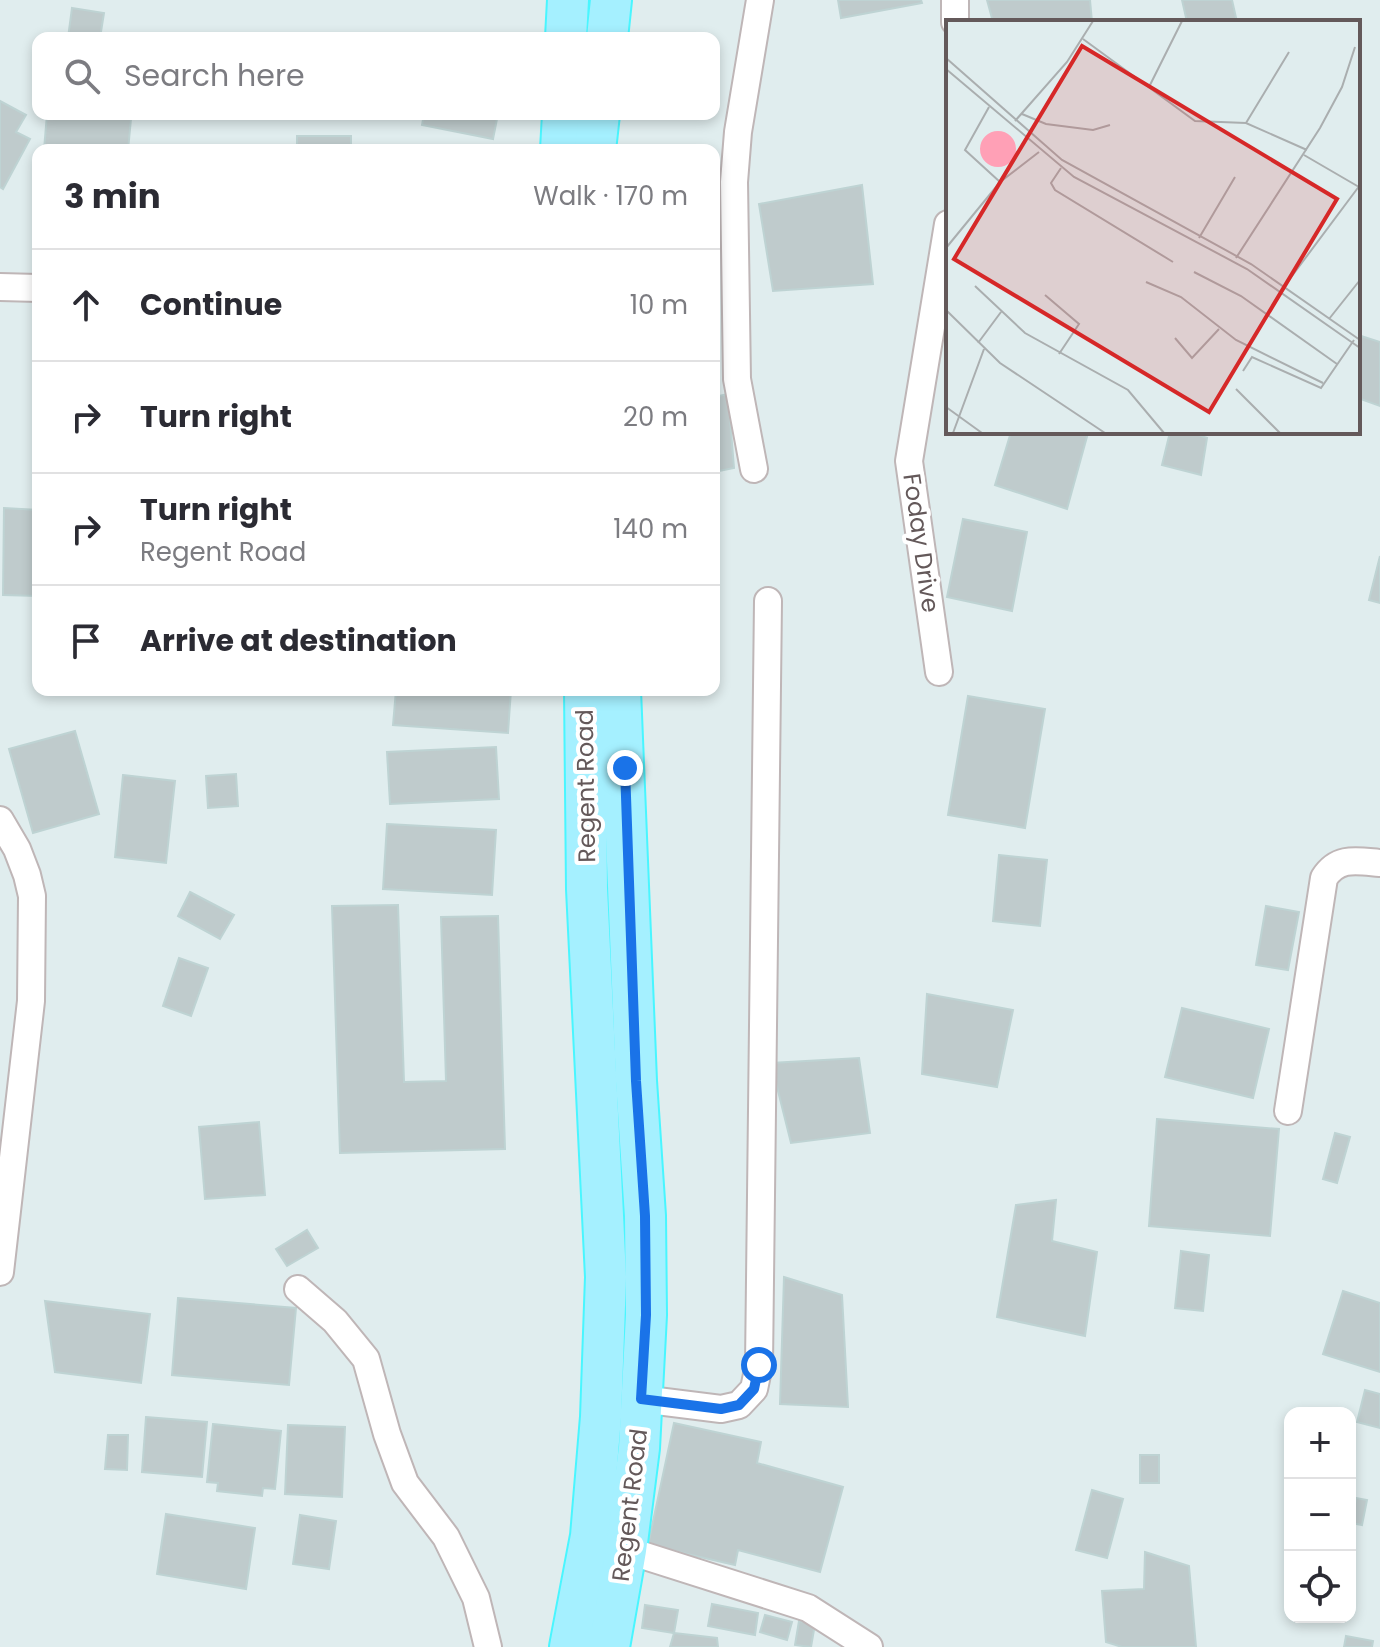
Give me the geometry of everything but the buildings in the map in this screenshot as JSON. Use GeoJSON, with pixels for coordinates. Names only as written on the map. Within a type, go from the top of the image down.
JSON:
{"type":"FeatureCollection","features":[{"type":"Feature","properties":{"kind":"main road"},"geometry":{"type":"LineString","coordinates":[[566,32],[568,0]]}},
{"type":"Feature","properties":{"kind":"main road"},"geometry":{"type":"LineString","coordinates":[[561,144],[563,120]]}},
{"type":"Feature","properties":{"kind":"main road"},"geometry":{"type":"LineString","coordinates":[[596,144],[598,120]]}},
{"type":"Feature","properties":{"kind":"main road","name":"Regent Road"},"geometry":{"type":"LineString","coordinates":[[586,696],[606,786],[629,924],[645,1216],[646,1315],[639,1448],[609,1647]]}},
{"type":"Feature","properties":{"kind":"main road","name":"Regent Road"},"geometry":{"type":"LineString","coordinates":[[570,1647],[591,1536],[601,1417],[606,1277],[587,889],[619,696]]}},
{"type":"Feature","properties":{"kind":"main road"},"geometry":{"type":"LineString","coordinates":[[589,923],[629,924]]}},
{"type":"Feature","properties":{"kind":"street"},"geometry":{"type":"LineString","coordinates":[[561,0],[609,16]]}},
{"type":"Feature","properties":{"kind":"street"},"geometry":{"type":"LineString","coordinates":[[754,469],[737,379],[734,182],[738,132],[760,0]]}},
{"type":"Feature","properties":{"kind":"street","name":"Foday Drive"},"geometry":{"type":"LineString","coordinates":[[939,672],[909,461],[946,236]]}},
{"type":"Feature","properties":{"kind":"street"},"geometry":{"type":"LineString","coordinates":[[0,287],[32,288]]}},
{"type":"Feature","properties":{"kind":"street"},"geometry":{"type":"LineString","coordinates":[[641,1399],[721,1409],[739,1405],[754,1389],[759,1365],[768,601]]}},
{"type":"Feature","properties":{"kind":"street"},"geometry":{"type":"LineString","coordinates":[[0,820],[17,849],[32,896],[31,1001],[3,1214],[0,1272]]}},
{"type":"Feature","properties":{"kind":"street"},"geometry":{"type":"LineString","coordinates":[[1288,1111],[1324,878],[1330,868],[1338,863],[1380,863]]}},
{"type":"Feature","properties":{"kind":"street"},"geometry":{"type":"LineString","coordinates":[[298,1289],[335,1321],[366,1359],[387,1434],[405,1483],[446,1537],[476,1598],[488,1647]]}},
{"type":"Feature","properties":{"kind":"street"},"geometry":{"type":"LineString","coordinates":[[626,1550],[808,1608],[869,1647]]}},
{"type":"Feature","properties":{"kind":"route"},"geometry":{"type":"LineString","coordinates":[[625,768],[636,1081],[645,1216],[646,1315],[641,1399],[721,1409],[739,1405],[754,1389],[759,1365]]}}]}
